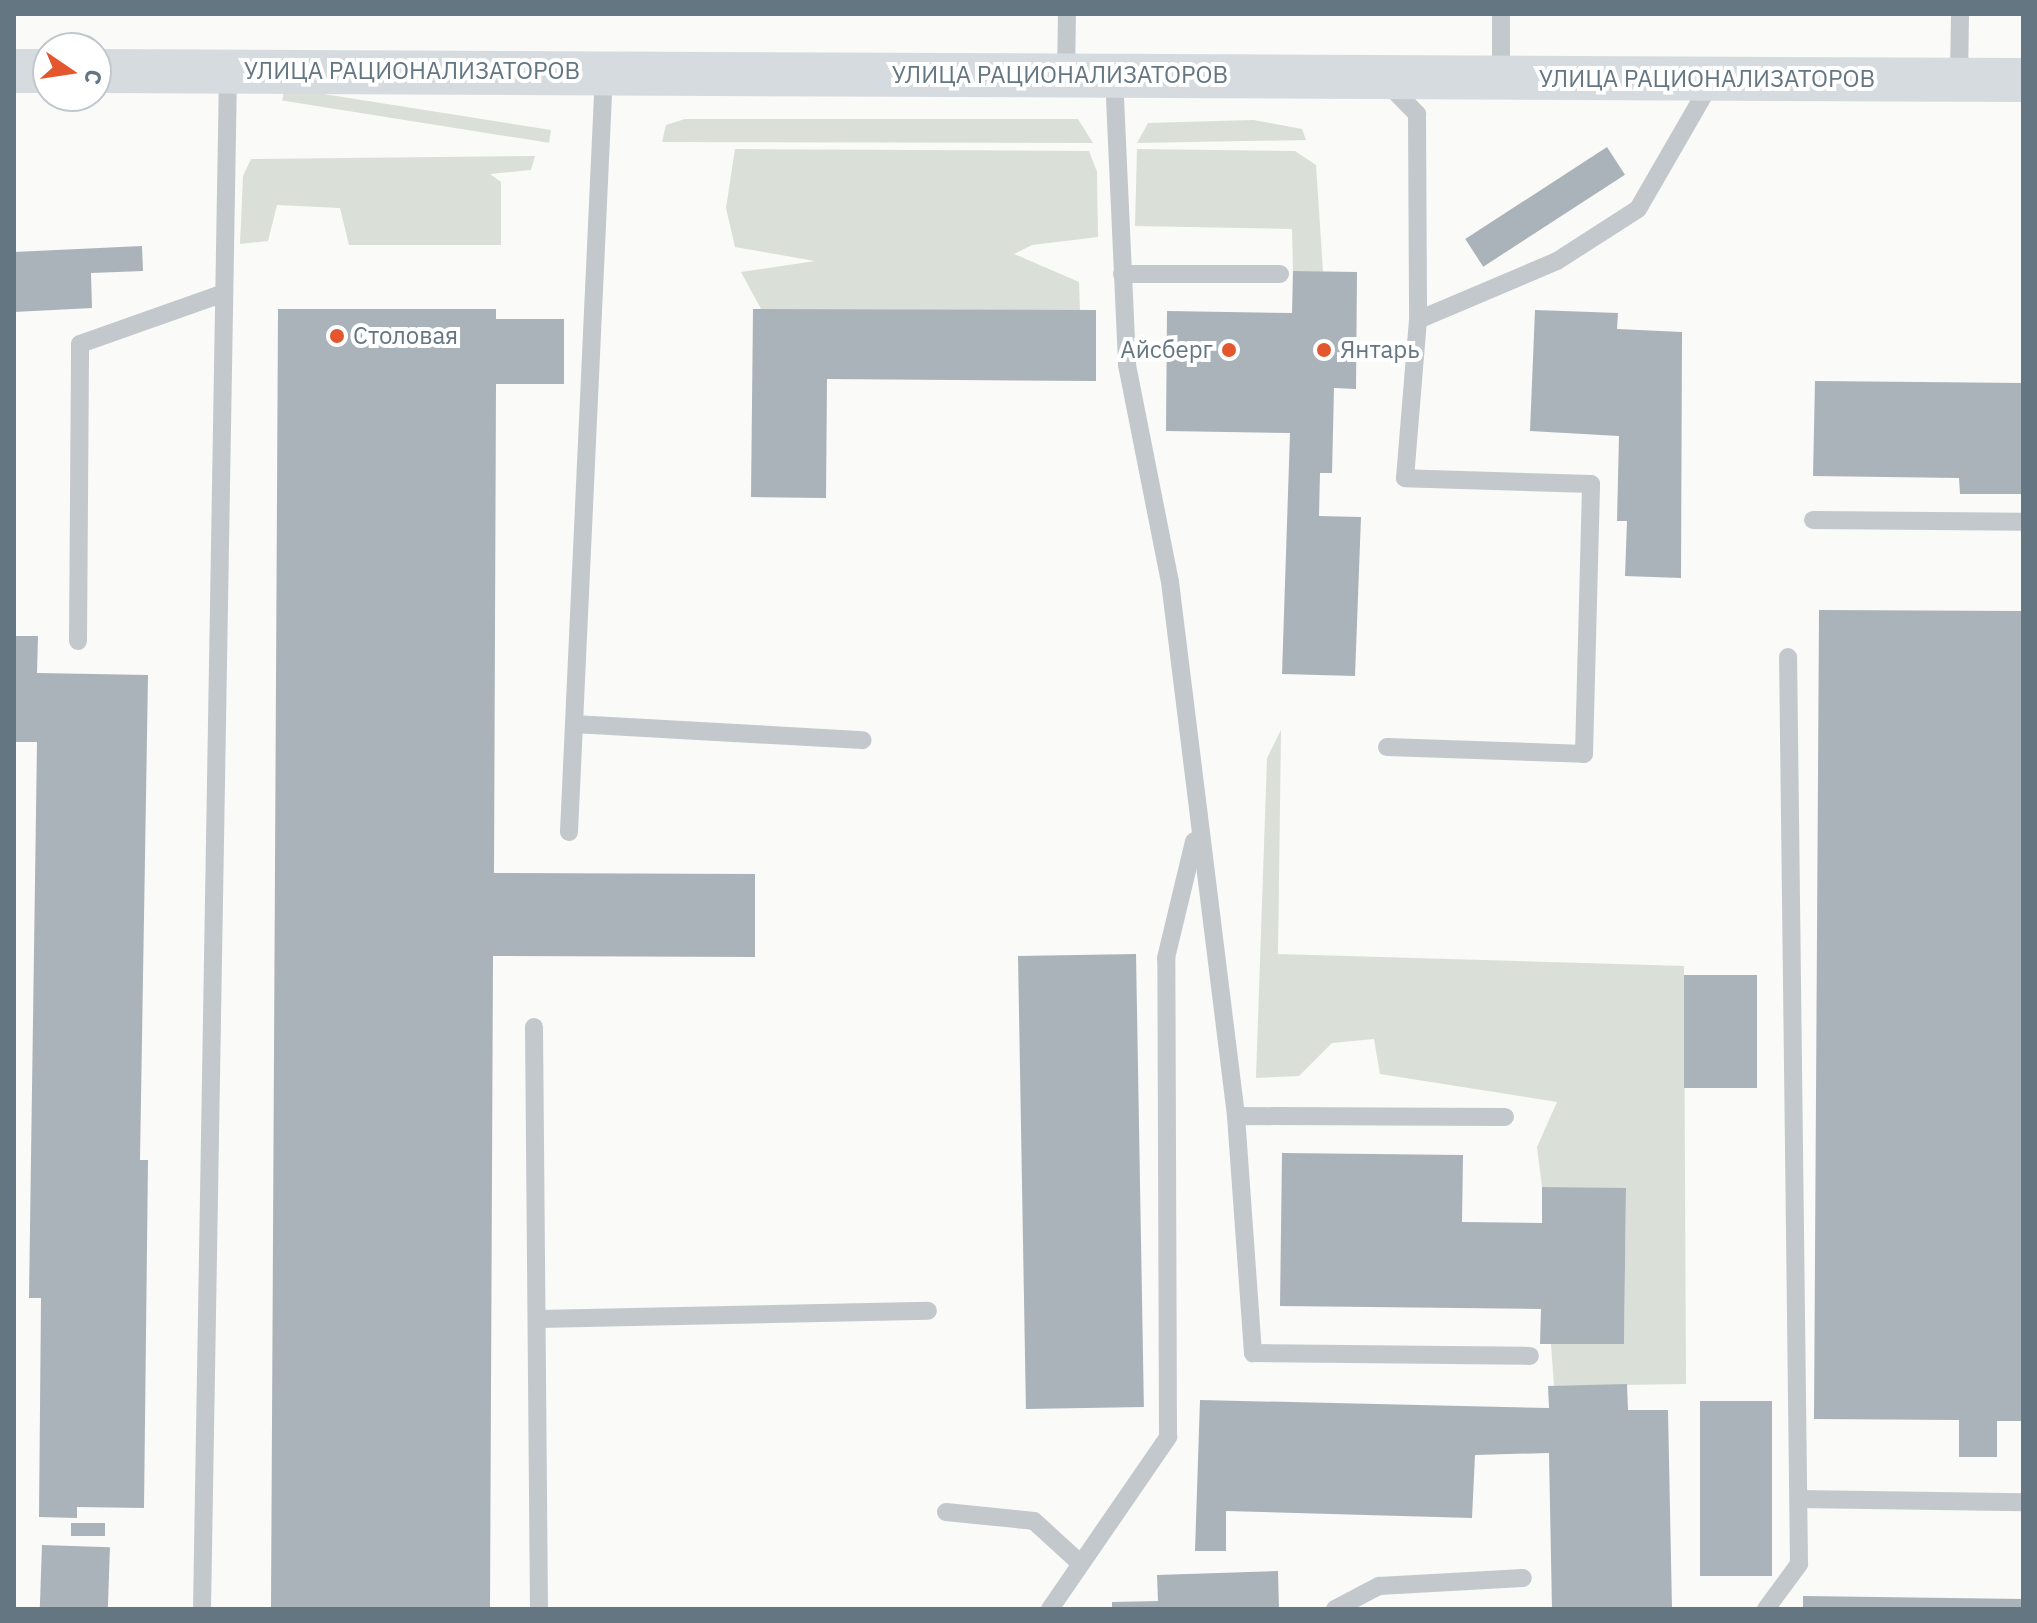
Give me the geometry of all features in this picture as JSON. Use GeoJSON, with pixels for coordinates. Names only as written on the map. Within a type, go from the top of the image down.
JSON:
{"type":"FeatureCollection","features":[{"type":"Feature","properties":{"kind":"main road","name":"УЛИЦА РАЦИОНАЛИЗАТОРОВ"},"geometry":{"type":"LineString","coordinates":[[112,71],[228,69],[1712,81],[2023,80]]}},
{"type":"Feature","properties":{"kind":"lane"},"geometry":{"type":"LineString","coordinates":[[1066,75],[1067,14]]}},
{"type":"Feature","properties":{"kind":"lane"},"geometry":{"type":"LineString","coordinates":[[1501,14],[1501,78]]}},
{"type":"Feature","properties":{"kind":"lane"},"geometry":{"type":"LineString","coordinates":[[1959,79],[1960,14]]}},
{"type":"Feature","properties":{"kind":"lane"},"geometry":{"type":"LineString","coordinates":[[202,1609],[228,69]]}},
{"type":"Feature","properties":{"kind":"lane"},"geometry":{"type":"LineString","coordinates":[[569,832],[604,72]]}},
{"type":"Feature","properties":{"kind":"lane"},"geometry":{"type":"LineString","coordinates":[[1114,76],[1127,365],[1170,582],[1196,830],[1236,1116],[1253,1353],[1530,1356]]}},
{"type":"Feature","properties":{"kind":"lane"},"geometry":{"type":"LineString","coordinates":[[1381,77],[1417,114],[1418,320],[1405,478],[1591,484],[1584,754],[1387,747]]}},
{"type":"Feature","properties":{"kind":"lane"},"geometry":{"type":"LineString","coordinates":[[1418,320],[1557,261],[1638,209],[1712,81]]}},
{"type":"Feature","properties":{"kind":"lane"},"geometry":{"type":"LineString","coordinates":[[1122,274],[1280,274]]}},
{"type":"Feature","properties":{"kind":"lane"},"geometry":{"type":"LineString","coordinates":[[78,641],[80,344],[224,293]]}},
{"type":"Feature","properties":{"kind":"lane"},"geometry":{"type":"LineString","coordinates":[[1813,520],[2023,522]]}},
{"type":"Feature","properties":{"kind":"lane"},"geometry":{"type":"LineString","coordinates":[[1766,1609],[1799,1564],[1788,657]]}},
{"type":"Feature","properties":{"kind":"lane"},"geometry":{"type":"LineString","coordinates":[[574,724],[863,740]]}},
{"type":"Feature","properties":{"kind":"lane"},"geometry":{"type":"LineString","coordinates":[[1050,1609],[1168,1437],[1166,958],[1196,830]]}},
{"type":"Feature","properties":{"kind":"lane"},"geometry":{"type":"LineString","coordinates":[[534,1027],[539,1609]]}},
{"type":"Feature","properties":{"kind":"lane"},"geometry":{"type":"LineString","coordinates":[[1236,1116],[1505,1117]]}},
{"type":"Feature","properties":{"kind":"lane"},"geometry":{"type":"LineString","coordinates":[[538,1319],[928,1311]]}},
{"type":"Feature","properties":{"kind":"lane"},"geometry":{"type":"LineString","coordinates":[[1799,1499],[2023,1502]]}},
{"type":"Feature","properties":{"kind":"lane"},"geometry":{"type":"LineString","coordinates":[[946,1512],[1034,1521],[1080,1563]]}},
{"type":"Feature","properties":{"kind":"lane"},"geometry":{"type":"LineString","coordinates":[[1335,1609],[1379,1586],[1523,1578]]}},
{"type":"Feature","properties":{"kind":"shaded area"},"geometry":{"type":"Polygon","coordinates":[[[284,88],[551,130],[549,143],[282,101],[284,88]]]}},
{"type":"Feature","properties":{"kind":"shaded area"},"geometry":{"type":"Polygon","coordinates":[[[685,119],[1078,119],[1093,143],[662,142],[666,125],[685,119]]]}},
{"type":"Feature","properties":{"kind":"shaded area"},"geometry":{"type":"Polygon","coordinates":[[[1254,120],[1302,129],[1306,140],[1137,143],[1148,123],[1254,120]]]}},
{"type":"Feature","properties":{"kind":"shaded area"},"geometry":{"type":"Polygon","coordinates":[[[735,149],[1089,151],[1097,172],[1098,237],[1032,245],[1014,254],[1079,282],[1080,311],[761,309],[741,272],[815,261],[735,247],[726,208],[735,149]]]}},
{"type":"Feature","properties":{"kind":"shaded area"},"geometry":{"type":"Polygon","coordinates":[[[1137,149],[1295,151],[1316,165],[1323,272],[1293,271],[1292,229],[1135,226],[1137,149]]]}},
{"type":"Feature","properties":{"kind":"shaded area"},"geometry":{"type":"Polygon","coordinates":[[[535,156],[531,170],[490,174],[501,182],[501,245],[349,245],[340,208],[277,205],[268,241],[240,244],[243,176],[251,159],[535,156]]]}},
{"type":"Feature","properties":{"kind":"shaded area"},"geometry":{"type":"Polygon","coordinates":[[[1281,730],[1278,954],[1684,966],[1686,1384],[1554,1386],[1551,1344],[1624,1344],[1626,1189],[1542,1187],[1537,1147],[1557,1102],[1380,1074],[1374,1039],[1332,1043],[1299,1076],[1256,1078],[1267,758],[1281,730]]]}},
{"type":"Feature","properties":{"kind":"building"},"geometry":{"type":"Polygon","coordinates":[[[1607,147],[1625,175],[1483,267],[1465,239],[1607,147]]]}},
{"type":"Feature","properties":{"kind":"building"},"geometry":{"type":"Polygon","coordinates":[[[142,246],[143,271],[91,273],[92,308],[14,312],[14,252],[142,246]]]}},
{"type":"Feature","properties":{"kind":"building"},"geometry":{"type":"Polygon","coordinates":[[[1293,271],[1357,272],[1356,389],[1334,388],[1332,473],[1320,473],[1319,516],[1361,517],[1355,676],[1282,674],[1290,433],[1166,431],[1167,311],[1292,313],[1293,271]]]}},
{"type":"Feature","properties":{"kind":"building"},"geometry":{"type":"Polygon","coordinates":[[[278,309],[496,309],[496,319],[564,319],[564,384],[496,384],[494,873],[755,874],[755,957],[493,956],[490,1609],[271,1609],[278,309]]]}},
{"type":"Feature","properties":{"kind":"building"},"geometry":{"type":"Polygon","coordinates":[[[753,309],[1096,310],[1096,381],[827,379],[826,498],[751,497],[753,309]]]}},
{"type":"Feature","properties":{"kind":"building"},"geometry":{"type":"Polygon","coordinates":[[[1535,310],[1618,313],[1617,329],[1682,332],[1681,578],[1625,576],[1627,521],[1617,521],[1619,436],[1530,431],[1535,310]]]}},
{"type":"Feature","properties":{"kind":"building"},"geometry":{"type":"Polygon","coordinates":[[[1815,381],[2023,383],[2023,494],[1960,494],[1959,478],[1813,476],[1815,381]]]}},
{"type":"Feature","properties":{"kind":"building"},"geometry":{"type":"Polygon","coordinates":[[[1819,610],[2023,611],[2023,1421],[1997,1421],[1997,1457],[1959,1457],[1959,1420],[1814,1419],[1819,610]]]}},
{"type":"Feature","properties":{"kind":"building"},"geometry":{"type":"Polygon","coordinates":[[[14,636],[38,636],[37,673],[148,675],[140,1160],[148,1160],[144,1508],[77,1507],[77,1518],[39,1517],[41,1298],[29,1298],[37,742],[14,742],[14,636]]]}},
{"type":"Feature","properties":{"kind":"building"},"geometry":{"type":"Polygon","coordinates":[[[1136,954],[1144,1407],[1026,1409],[1018,956],[1136,954]]]}},
{"type":"Feature","properties":{"kind":"building"},"geometry":{"type":"Polygon","coordinates":[[[1684,975],[1757,975],[1757,1088],[1684,1088],[1684,975]]]}},
{"type":"Feature","properties":{"kind":"building"},"geometry":{"type":"Polygon","coordinates":[[[1282,1153],[1463,1155],[1462,1222],[1542,1223],[1542,1187],[1626,1188],[1624,1344],[1540,1344],[1541,1309],[1280,1306],[1282,1153]]]}},
{"type":"Feature","properties":{"kind":"building"},"geometry":{"type":"Polygon","coordinates":[[[1627,1384],[1628,1410],[1668,1410],[1672,1609],[1552,1609],[1549,1453],[1475,1455],[1472,1518],[1226,1511],[1226,1551],[1195,1551],[1200,1400],[1549,1408],[1548,1386],[1627,1384]]]}},
{"type":"Feature","properties":{"kind":"building"},"geometry":{"type":"Polygon","coordinates":[[[1700,1401],[1772,1401],[1772,1576],[1700,1576],[1700,1401]]]}},
{"type":"Feature","properties":{"kind":"building"},"geometry":{"type":"Polygon","coordinates":[[[71,1523],[105,1523],[105,1536],[71,1536],[71,1523]]]}},
{"type":"Feature","properties":{"kind":"building"},"geometry":{"type":"Polygon","coordinates":[[[42,1545],[110,1547],[108,1609],[40,1609],[42,1545]]]}},
{"type":"Feature","properties":{"kind":"building"},"geometry":{"type":"Polygon","coordinates":[[[1278,1571],[1279,1609],[1112,1609],[1112,1602],[1158,1601],[1157,1575],[1278,1571]]]}},
{"type":"Feature","properties":{"kind":"building"},"geometry":{"type":"Polygon","coordinates":[[[1803,1596],[2023,1599],[2023,1609],[1803,1609],[1803,1596]]]}},
{"type":"Feature","properties":{"kind":"place","name":"Столовая"},"geometry":{"type":"Point","coordinates":[337,336]}},
{"type":"Feature","properties":{"kind":"place","name":"Айсберг"},"geometry":{"type":"Point","coordinates":[1229,350]}},
{"type":"Feature","properties":{"kind":"place","name":"Янтарь"},"geometry":{"type":"Point","coordinates":[1324,350]}}]}
